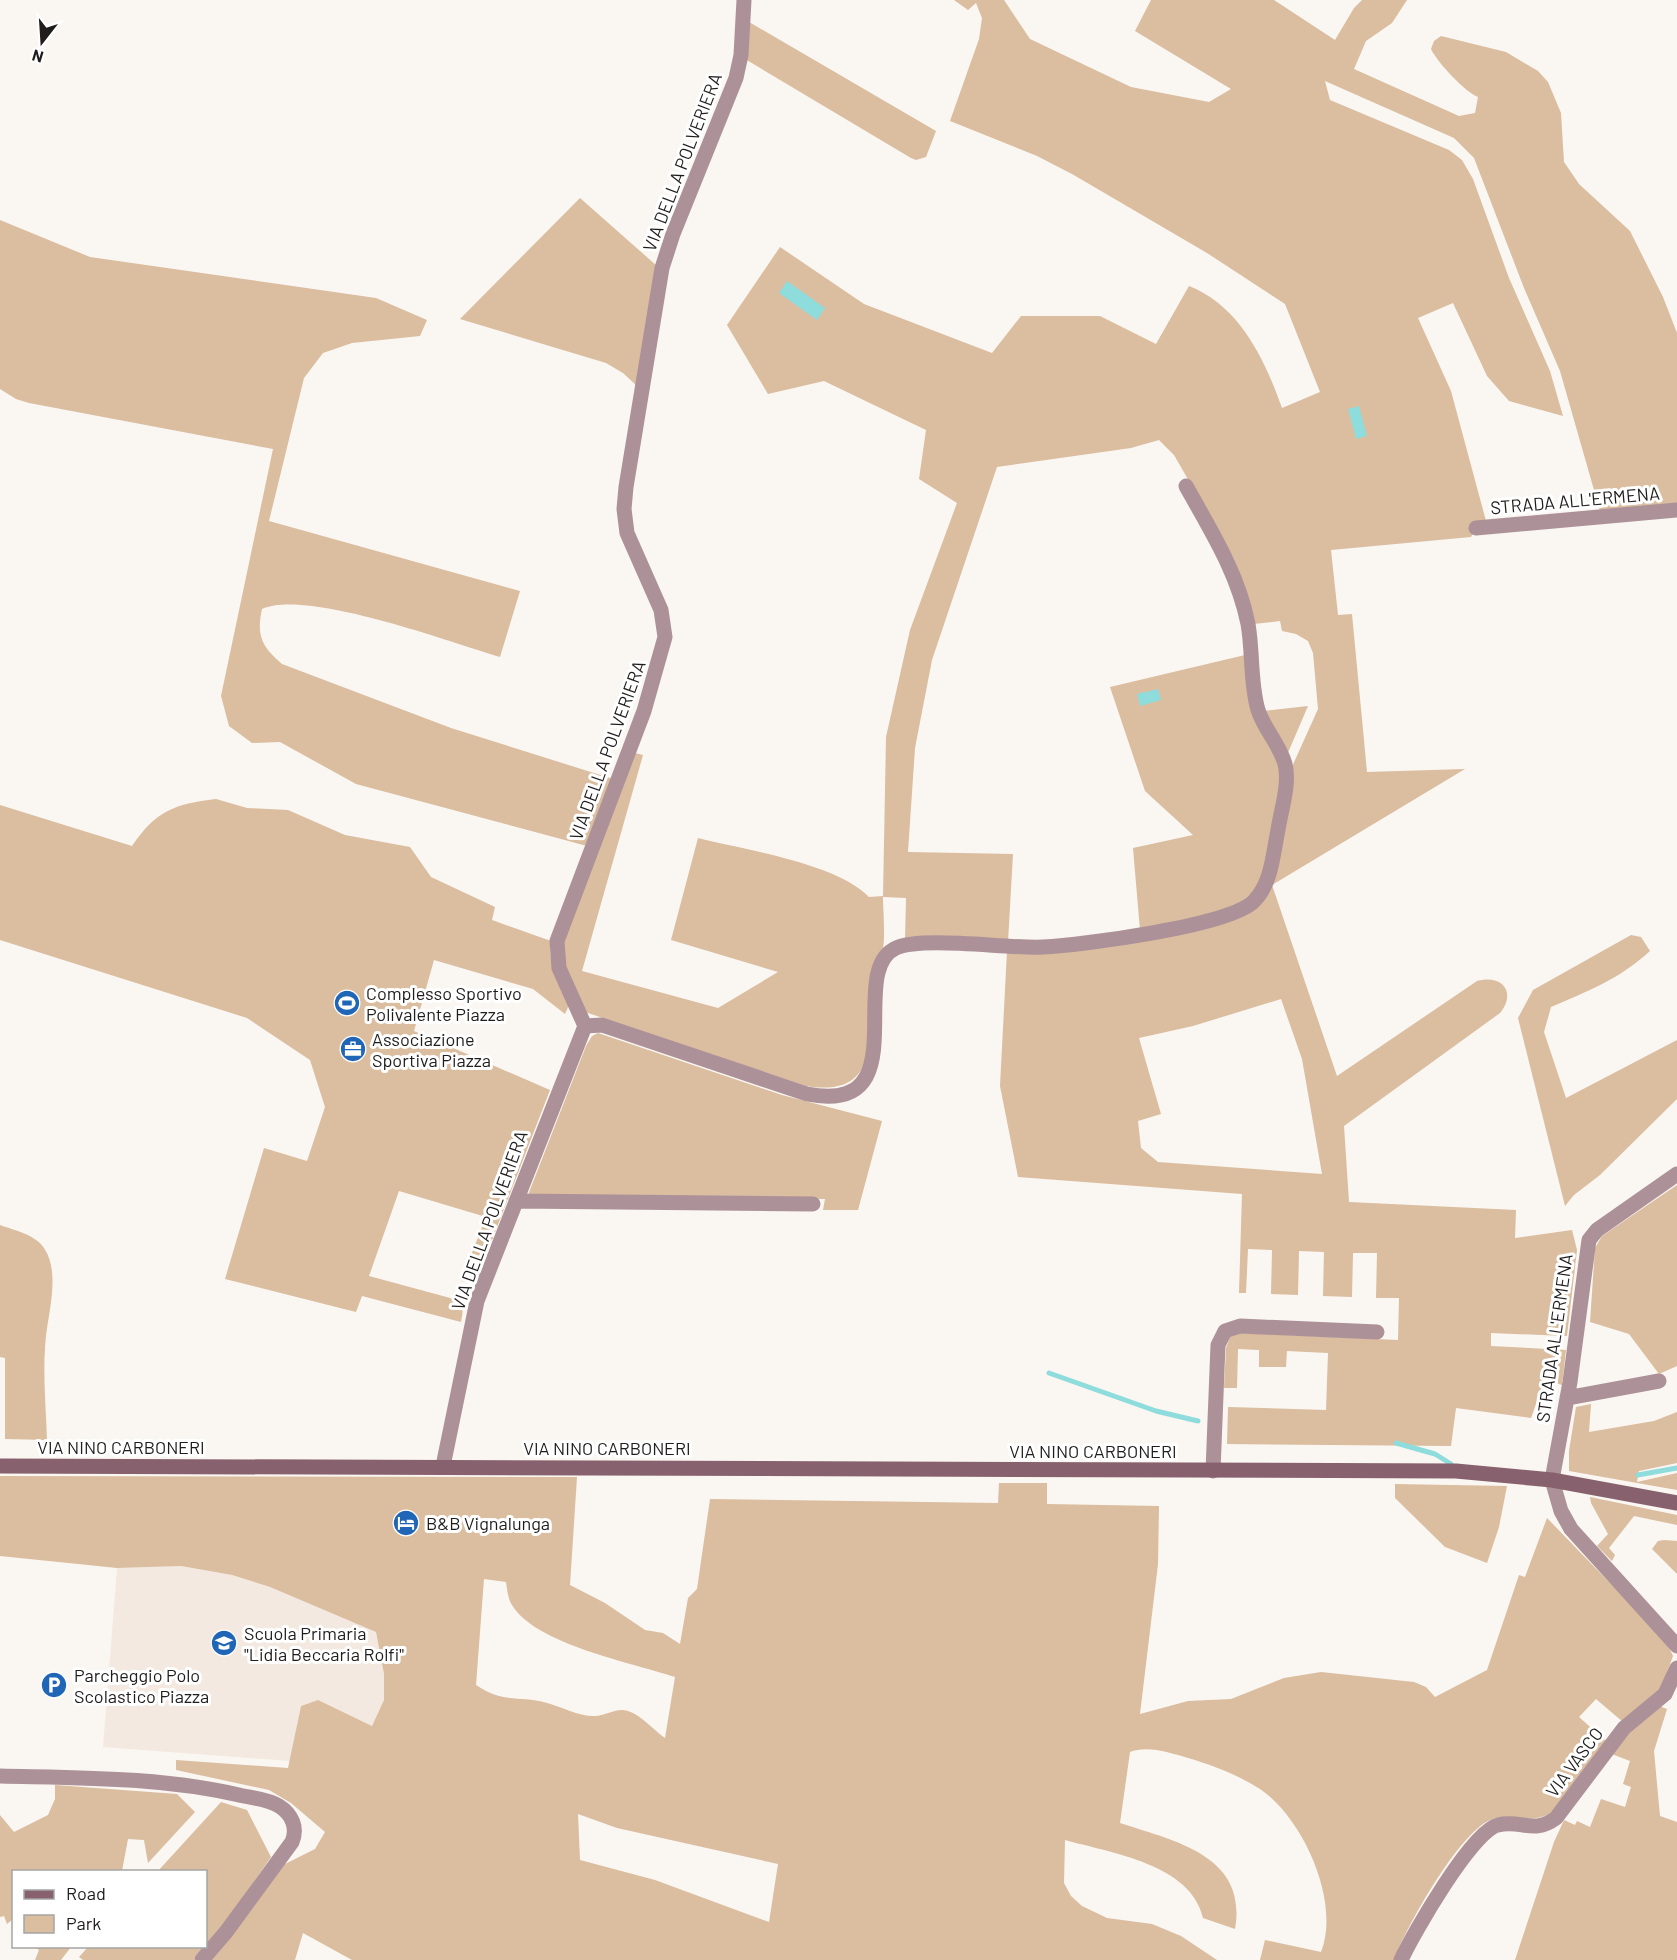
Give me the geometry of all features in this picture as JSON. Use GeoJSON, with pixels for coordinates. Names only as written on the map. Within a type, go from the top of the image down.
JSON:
{"type":"FeatureCollection","features":[{"type":"Feature","properties":{"kind":"main road","name":"VIA NINO CARBONERI"},"geometry":{"type":"LineString","coordinates":[[0,1466],[1456,1471],[1552,1480],[1677,1503]]}},
{"type":"Feature","properties":{"kind":"street","name":"VIA DELLA POLVERIERA"},"geometry":{"type":"LineString","coordinates":[[443,1466],[475,1310],[585,1026],[559,968],[557,941],[645,711],[665,637],[661,610],[627,533],[624,509],[626,487],[662,268],[673,234],[736,78],[741,55],[744,0]]}},
{"type":"Feature","properties":{"kind":"street"},"geometry":{"type":"LineString","coordinates":[[585,1026],[602,1025],[807,1094],[833,1096],[857,1087],[868,1072],[874,1052],[878,972],[884,958],[898,947],[926,944],[1041,947],[1129,937],[1225,916],[1240,911],[1253,902],[1263,887],[1270,866],[1283,800],[1286,768],[1258,712],[1248,626],[1237,585],[1227,561],[1186,486]]}},
{"type":"Feature","properties":{"kind":"street","name":"STRADA ALL'ERMENA"},"geometry":{"type":"LineString","coordinates":[[1476,528],[1677,510]]}},
{"type":"Feature","properties":{"kind":"street","name":"STRADA ALL'ERMENA"},"geometry":{"type":"LineString","coordinates":[[1552,1480],[1567,1398],[1589,1240],[1597,1230],[1677,1174]]}},
{"type":"Feature","properties":{"kind":"street"},"geometry":{"type":"LineString","coordinates":[[516,1201],[813,1204]]}},
{"type":"Feature","properties":{"kind":"street"},"geometry":{"type":"LineString","coordinates":[[1213,1471],[1218,1345],[1225,1331],[1240,1326],[1377,1332]]}},
{"type":"Feature","properties":{"kind":"street"},"geometry":{"type":"LineString","coordinates":[[1567,1398],[1659,1381]]}},
{"type":"Feature","properties":{"kind":"street"},"geometry":{"type":"LineString","coordinates":[[1552,1480],[1561,1511],[1571,1529],[1677,1646]]}},
{"type":"Feature","properties":{"kind":"street","name":"VIA VASCO"},"geometry":{"type":"LineString","coordinates":[[1401,1960],[1458,1863],[1484,1834],[1498,1825],[1540,1826],[1556,1818],[1628,1725],[1665,1695],[1677,1668]]}},
{"type":"Feature","properties":{"kind":"street"},"geometry":{"type":"LineString","coordinates":[[0,1776],[86,1778],[183,1785],[216,1790],[280,1807],[290,1816],[294,1826],[292,1842],[226,1932],[202,1960]]}},
{"type":"Feature","properties":{"kind":"shaded area"},"geometry":{"type":"Polygon","coordinates":[[[181,1566],[232,1575],[270,1587],[376,1632],[384,1674],[384,1700],[372,1726],[318,1700],[301,1706],[290,1761],[103,1747],[117,1568],[181,1566]]]}},
{"type":"Feature","properties":{"kind":"green space"},"geometry":{"type":"Polygon","coordinates":[[[954,0],[1004,0],[1030,39],[1131,87],[1209,102],[1231,89],[1135,31],[1151,0],[1274,0],[1335,40],[1354,8],[1362,0],[1407,0],[1392,23],[1366,41],[1354,69],[1459,116],[1475,113],[1478,97],[1459,83],[1434,55],[1431,49],[1434,41],[1441,36],[1506,52],[1538,71],[1548,82],[1561,113],[1564,162],[1579,184],[1630,231],[1663,297],[1677,333],[1677,504],[1600,511],[1560,371],[1524,288],[1474,158],[1454,138],[1325,81],[1330,100],[1449,150],[1462,160],[1473,179],[1509,278],[1550,371],[1563,416],[1509,401],[1487,376],[1453,303],[1418,318],[1451,391],[1486,521],[1480,522],[1471,537],[1331,550],[1338,615],[1352,614],[1367,772],[1465,769],[1272,885],[1337,1076],[1477,981],[1494,980],[1504,986],[1507,992],[1505,1005],[1500,1013],[1344,1126],[1349,1202],[1516,1210],[1515,1238],[1572,1230],[1577,1250],[1567,1336],[1491,1333],[1491,1346],[1566,1350],[1562,1385],[1545,1379],[1531,1418],[1456,1408],[1451,1446],[1227,1444],[1228,1407],[1326,1410],[1328,1353],[1287,1351],[1286,1367],[1259,1367],[1259,1350],[1238,1349],[1237,1388],[1224,1388],[1226,1348],[1230,1337],[1240,1333],[1398,1340],[1399,1298],[1376,1298],[1377,1253],[1353,1253],[1352,1297],[1323,1296],[1324,1252],[1299,1251],[1298,1295],[1271,1294],[1272,1250],[1248,1249],[1246,1293],[1239,1293],[1242,1194],[1018,1177],[1000,1086],[1007,951],[1238,917],[1251,912],[1262,903],[1291,769],[1318,709],[1313,653],[1308,641],[1296,634],[1282,631],[1280,621],[1254,624],[1234,559],[1174,455],[1159,440],[1131,448],[997,467],[932,660],[915,748],[908,852],[1013,854],[1008,942],[905,940],[906,898],[883,897],[883,947],[870,977],[866,1056],[860,1071],[849,1082],[832,1087],[806,1086],[585,1012],[565,965],[563,942],[635,753],[643,755],[582,971],[718,1008],[778,972],[671,940],[698,838],[789,859],[835,875],[854,885],[869,897],[883,896],[886,737],[910,630],[957,503],[919,479],[926,430],[824,381],[768,394],[727,325],[780,247],[864,304],[992,353],[1021,316],[1100,316],[1156,344],[1189,286],[1207,295],[1223,307],[1248,336],[1259,354],[1282,408],[1320,392],[1285,304],[1207,253],[1072,174],[1037,156],[950,121],[979,39],[982,18],[976,3],[968,10],[954,0]],[[1281,999],[1193,1026],[1139,1038],[1161,1114],[1138,1121],[1141,1148],[1158,1162],[1322,1174],[1302,1059],[1281,999]]]}},
{"type":"Feature","properties":{"kind":"green space"},"geometry":{"type":"Polygon","coordinates":[[[749,22],[936,131],[926,157],[916,160],[911,158],[745,59],[749,22]]]}},
{"type":"Feature","properties":{"kind":"green space"},"geometry":{"type":"Polygon","coordinates":[[[580,198],[657,266],[638,387],[623,373],[606,363],[460,319],[580,198]]]}},
{"type":"Feature","properties":{"kind":"green space"},"geometry":{"type":"Polygon","coordinates":[[[0,220],[90,257],[376,298],[427,320],[420,336],[352,343],[323,353],[304,378],[269,521],[520,591],[500,657],[379,620],[311,606],[283,605],[262,609],[260,634],[265,646],[282,664],[451,728],[613,779],[587,846],[356,784],[280,742],[252,743],[229,726],[221,696],[273,449],[29,403],[16,399],[0,389],[0,220]]]}},
{"type":"Feature","properties":{"kind":"green space"},"geometry":{"type":"Polygon","coordinates":[[[1245,655],[1279,765],[1280,784],[1264,872],[1255,890],[1236,907],[1140,930],[1133,848],[1193,835],[1145,791],[1110,687],[1245,655]]]}},
{"type":"Feature","properties":{"kind":"green space"},"geometry":{"type":"Polygon","coordinates":[[[1308,706],[1287,755],[1264,711],[1308,706]]]}},
{"type":"Feature","properties":{"kind":"green space"},"geometry":{"type":"Polygon","coordinates":[[[216,799],[247,808],[288,810],[345,835],[410,847],[431,877],[495,907],[492,920],[551,941],[553,966],[569,1005],[565,1014],[533,989],[434,960],[414,1031],[550,1090],[475,1284],[461,1281],[486,1217],[399,1191],[369,1276],[458,1301],[463,1311],[461,1322],[362,1296],[356,1312],[225,1279],[264,1148],[307,1161],[325,1107],[310,1060],[247,1018],[0,940],[0,805],[132,846],[149,825],[167,811],[216,799]]]}},
{"type":"Feature","properties":{"kind":"green space"},"geometry":{"type":"Polygon","coordinates":[[[1631,935],[1641,937],[1650,951],[1615,977],[1551,1007],[1544,1032],[1566,1098],[1677,1040],[1677,1099],[1565,1206],[1518,1018],[1533,990],[1631,935]]]}},
{"type":"Feature","properties":{"kind":"green space"},"geometry":{"type":"Polygon","coordinates":[[[598,1033],[782,1095],[882,1121],[858,1210],[823,1210],[825,1199],[528,1195],[586,1046],[592,1036],[598,1033]]]}},
{"type":"Feature","properties":{"kind":"green space"},"geometry":{"type":"Polygon","coordinates":[[[1677,1185],[1677,1366],[1659,1374],[1629,1334],[1590,1322],[1595,1248],[1602,1236],[1677,1185]]]}},
{"type":"Feature","properties":{"kind":"green space"},"geometry":{"type":"Polygon","coordinates":[[[0,1225],[40,1243],[49,1259],[52,1271],[52,1297],[44,1359],[47,1440],[5,1439],[5,1358],[0,1357],[0,1225]]]}},
{"type":"Feature","properties":{"kind":"green space"},"geometry":{"type":"Polygon","coordinates":[[[1591,1404],[1589,1432],[1654,1421],[1677,1412],[1677,1463],[1639,1471],[1637,1482],[1677,1473],[1677,1490],[1569,1471],[1569,1451],[1576,1407],[1591,1404]]]}},
{"type":"Feature","properties":{"kind":"green space"},"geometry":{"type":"Polygon","coordinates":[[[0,1476],[577,1477],[570,1585],[605,1603],[645,1630],[663,1633],[680,1644],[688,1598],[697,1589],[710,1499],[998,1503],[999,1483],[1047,1483],[1047,1504],[1159,1506],[1158,1564],[1140,1714],[1188,1701],[1231,1699],[1284,1678],[1321,1672],[1414,1682],[1426,1687],[1435,1697],[1487,1670],[1519,1575],[1525,1577],[1547,1518],[1666,1641],[1673,1656],[1661,1689],[1623,1722],[1596,1699],[1579,1717],[1606,1741],[1552,1812],[1537,1818],[1498,1818],[1477,1828],[1449,1861],[1435,1882],[1394,1960],[1260,1960],[1265,1940],[1321,1952],[1326,1932],[1326,1910],[1322,1886],[1303,1840],[1276,1802],[1252,1784],[1197,1761],[1167,1752],[1144,1749],[1130,1752],[1120,1823],[1184,1845],[1203,1855],[1219,1868],[1230,1884],[1236,1904],[1235,1929],[1203,1918],[1196,1900],[1183,1885],[1166,1873],[1126,1856],[1065,1840],[1064,1883],[1071,1896],[1082,1906],[1107,1918],[1152,1924],[1181,1936],[1217,1960],[352,1960],[303,1933],[295,1960],[211,1960],[281,1866],[315,1849],[325,1832],[291,1803],[269,1790],[176,1770],[176,1760],[288,1768],[301,1706],[318,1700],[372,1726],[384,1700],[384,1674],[376,1632],[270,1587],[232,1575],[181,1566],[117,1568],[0,1556],[0,1476]],[[484,1579],[476,1685],[495,1695],[537,1701],[583,1715],[596,1716],[616,1711],[628,1711],[665,1738],[675,1677],[586,1650],[541,1631],[524,1619],[512,1605],[506,1582],[484,1579]],[[578,1814],[580,1860],[655,1880],[769,1922],[778,1864],[617,1828],[578,1814]]]}},
{"type":"Feature","properties":{"kind":"green space"},"geometry":{"type":"Polygon","coordinates":[[[1395,1484],[1507,1486],[1499,1527],[1487,1563],[1445,1547],[1395,1498],[1395,1484]]]}},
{"type":"Feature","properties":{"kind":"green space"},"geometry":{"type":"Polygon","coordinates":[[[1590,1497],[1677,1515],[1677,1525],[1634,1516],[1609,1548],[1615,1555],[1612,1561],[1597,1546],[1608,1534],[1590,1497]]]}},
{"type":"Feature","properties":{"kind":"green space"},"geometry":{"type":"Polygon","coordinates":[[[1658,1541],[1677,1541],[1677,1574],[1652,1549],[1658,1541]]]}},
{"type":"Feature","properties":{"kind":"green space"},"geometry":{"type":"Polygon","coordinates":[[[1659,1706],[1667,1709],[1654,1751],[1660,1816],[1677,1822],[1677,1960],[1515,1960],[1554,1842],[1564,1820],[1575,1825],[1577,1821],[1590,1827],[1601,1799],[1625,1807],[1631,1787],[1623,1784],[1630,1761],[1609,1753],[1632,1728],[1659,1706]]]}},
{"type":"Feature","properties":{"kind":"green space"},"geometry":{"type":"Polygon","coordinates":[[[55,1785],[177,1794],[195,1812],[148,1863],[144,1840],[128,1839],[122,1870],[12,1870],[12,1920],[7,1924],[4,1916],[0,1917],[0,1815],[14,1832],[48,1815],[55,1799],[55,1785]]]}},
{"type":"Feature","properties":{"kind":"green space"},"geometry":{"type":"Polygon","coordinates":[[[221,1802],[247,1810],[271,1857],[207,1945],[207,1870],[159,1870],[221,1802]]]}},
{"type":"Feature","properties":{"kind":"green space"},"geometry":{"type":"Polygon","coordinates":[[[36,1948],[70,1948],[61,1960],[35,1960],[39,1950],[36,1948]]]}},
{"type":"Feature","properties":{"kind":"green space"},"geometry":{"type":"Polygon","coordinates":[[[87,1948],[203,1948],[194,1960],[83,1960],[79,1957],[87,1948]]]}},
{"type":"Feature","properties":{"kind":"water"},"geometry":{"type":"Polygon","coordinates":[[[787,281],[825,308],[817,320],[779,293],[787,281]]]}},
{"type":"Feature","properties":{"kind":"water"},"geometry":{"type":"Polygon","coordinates":[[[1359,406],[1367,436],[1356,439],[1348,409],[1359,406]]]}},
{"type":"Feature","properties":{"kind":"water"},"geometry":{"type":"Polygon","coordinates":[[[1158,689],[1161,700],[1140,706],[1137,694],[1158,689]]]}},
{"type":"Feature","properties":{"kind":"waterway"},"geometry":{"type":"LineString","coordinates":[[1049,1373],[1156,1411],[1198,1421]]}},
{"type":"Feature","properties":{"kind":"waterway"},"geometry":{"type":"LineString","coordinates":[[1396,1443],[1435,1454],[1451,1464]]}},
{"type":"Feature","properties":{"kind":"waterway"},"geometry":{"type":"LineString","coordinates":[[1638,1475],[1677,1468]]}},
{"type":"Feature","properties":{"kind":"place","name":"Complesso Sportivo Polivalente Piazza"},"geometry":{"type":"Point","coordinates":[347,1003]}},
{"type":"Feature","properties":{"kind":"place","name":"Associazione Sportiva Piazza"},"geometry":{"type":"Point","coordinates":[353,1049]}},
{"type":"Feature","properties":{"kind":"place","name":"B&B Vignalunga"},"geometry":{"type":"Point","coordinates":[406,1523]}},
{"type":"Feature","properties":{"kind":"place","name":"Scuola Primaria \"Lidia Beccaria Rolfi\""},"geometry":{"type":"Point","coordinates":[224,1643]}},
{"type":"Feature","properties":{"kind":"place","name":"Parcheggio Polo Scolastico Piazza"},"geometry":{"type":"Point","coordinates":[54,1685]}}]}
